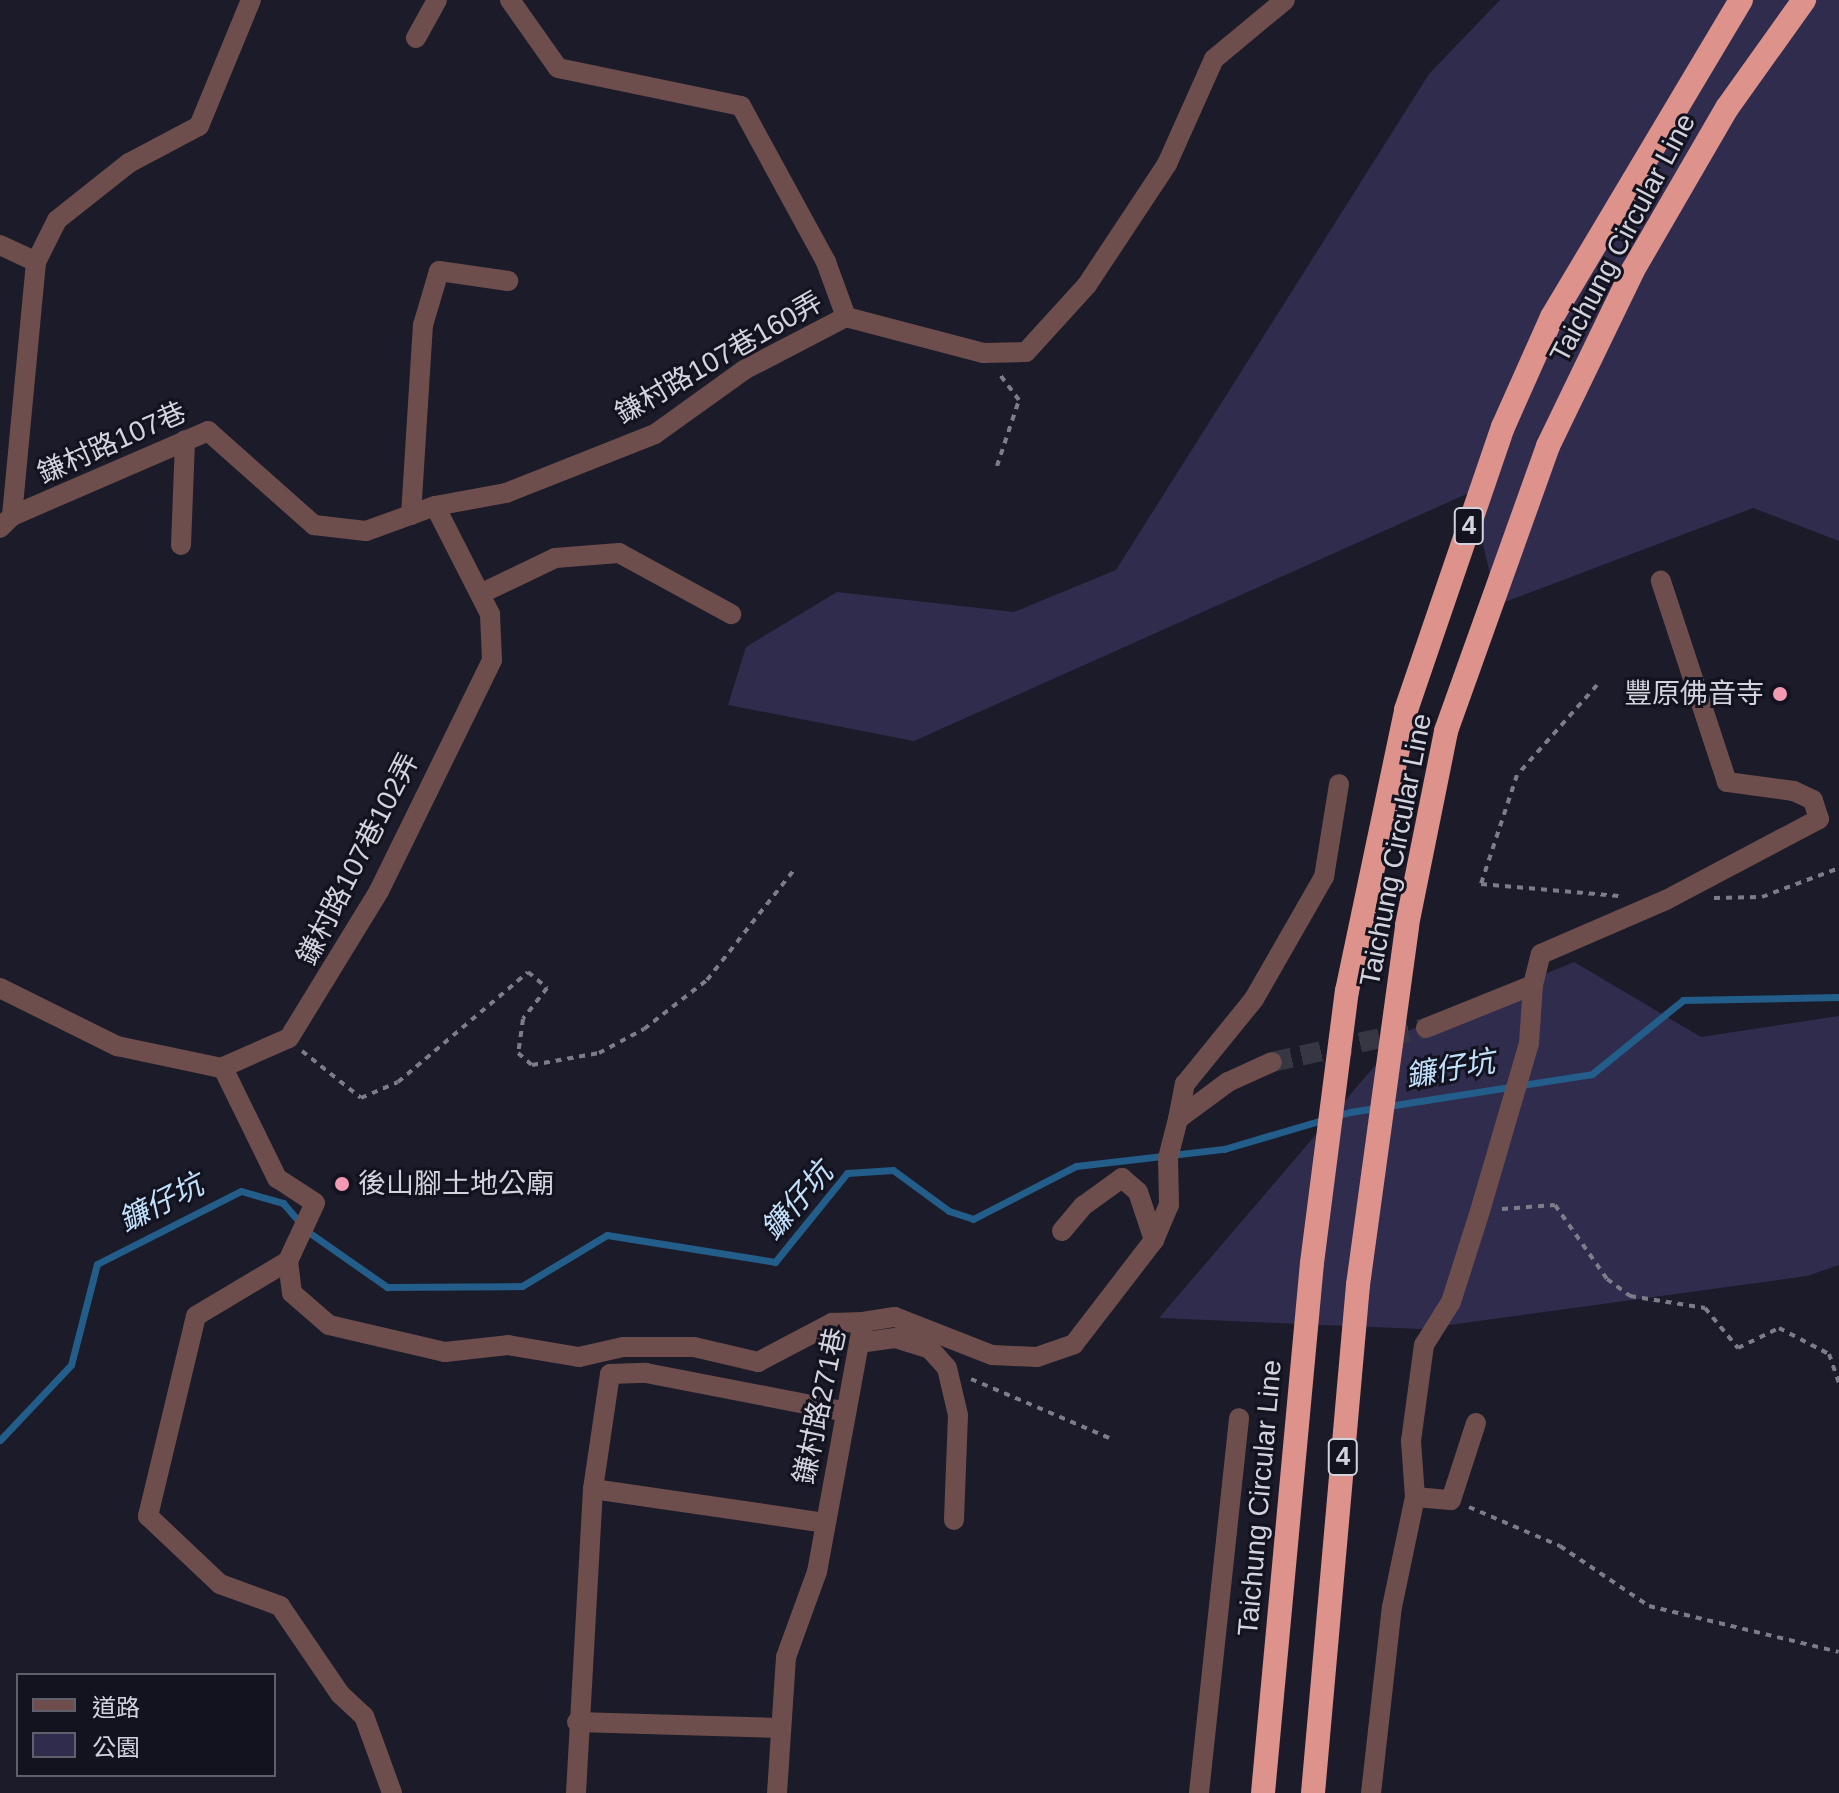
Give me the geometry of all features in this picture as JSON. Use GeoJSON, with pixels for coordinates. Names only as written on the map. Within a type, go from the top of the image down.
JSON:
{"type":"FeatureCollection","features":[{"type":"Feature","properties":{"kind":"highway","name":"Taichung Circular Line"},"geometry":{"type":"LineString","coordinates":[[1263,1793],[1329,1134],[1347,991],[1406,710],[1503,427],[1552,317],[1741,0]]}},
{"type":"Feature","properties":{"kind":"highway","name":"Taichung Circular Line"},"geometry":{"type":"LineString","coordinates":[[1313,1793],[1358,1285],[1384,1091],[1446,731],[1548,446],[1633,270],[1727,108],[1804,0]]}},
{"type":"Feature","properties":{"kind":"lane","name":"鎌村路107巷"},"geometry":{"type":"LineString","coordinates":[[6,522],[36,262],[57,220],[129,163],[199,126],[251,0]]}},
{"type":"Feature","properties":{"kind":"lane"},"geometry":{"type":"LineString","coordinates":[[416,38],[437,0]]}},
{"type":"Feature","properties":{"kind":"lane"},"geometry":{"type":"LineString","coordinates":[[510,0],[558,68],[741,106],[826,262],[846,317]]}},
{"type":"Feature","properties":{"kind":"lane","name":"鎌村路107巷160弄"},"geometry":{"type":"LineString","coordinates":[[435,506],[506,493],[655,434],[744,370],[846,317],[983,353],[1026,352],[1087,285],[1167,164],[1214,59],[1285,0]]}},
{"type":"Feature","properties":{"kind":"lane"},"geometry":{"type":"LineString","coordinates":[[0,245],[36,262]]}},
{"type":"Feature","properties":{"kind":"lane"},"geometry":{"type":"LineString","coordinates":[[411,515],[423,325],[439,271],[508,281]]}},
{"type":"Feature","properties":{"kind":"lane","name":"鎌村路107巷"},"geometry":{"type":"LineString","coordinates":[[6,522],[208,431],[314,525],[366,531],[435,506]]}},
{"type":"Feature","properties":{"kind":"lane"},"geometry":{"type":"LineString","coordinates":[[181,545],[185,440]]}},
{"type":"Feature","properties":{"kind":"lane","name":"鎌村路107巷102弄"},"geometry":{"type":"LineString","coordinates":[[289,1038],[339,965],[485,683],[490,614],[435,506]]}},
{"type":"Feature","properties":{"kind":"lane"},"geometry":{"type":"LineString","coordinates":[[480,594],[555,558],[619,553],[731,614]]}},
{"type":"Feature","properties":{"kind":"lane"},"geometry":{"type":"LineString","coordinates":[[1371,1793],[1392,1607],[1415,1497],[1411,1441],[1424,1345],[1451,1302],[1480,1211],[1529,1043],[1533,985],[1541,954],[1666,900],[1819,819],[1813,800],[1794,791],[1727,782],[1661,581]]}},
{"type":"Feature","properties":{"kind":"lane","name":"鎌村路271巷"},"geometry":{"type":"LineString","coordinates":[[777,1793],[778,1728],[786,1657],[817,1572],[863,1322],[895,1317],[992,1355],[1037,1357],[1074,1344],[1154,1240],[1169,1205],[1168,1158],[1185,1084],[1254,999],[1324,877],[1339,784]]}},
{"type":"Feature","properties":{"kind":"lane"},"geometry":{"type":"LineString","coordinates":[[1426,1028],[1533,985]]}},
{"type":"Feature","properties":{"kind":"lane"},"geometry":{"type":"LineString","coordinates":[[0,988],[117,1046],[223,1068],[289,1038]]}},
{"type":"Feature","properties":{"kind":"lane"},"geometry":{"type":"LineString","coordinates":[[1178,1119],[1228,1082],[1272,1062]]}},
{"type":"Feature","properties":{"kind":"lane"},"geometry":{"type":"LineString","coordinates":[[223,1068],[277,1178],[315,1203],[288,1261],[292,1293],[329,1325],[445,1352],[508,1345],[579,1357],[623,1347],[694,1347],[758,1362],[832,1323],[863,1322]]}},
{"type":"Feature","properties":{"kind":"lane"},"geometry":{"type":"LineString","coordinates":[[1062,1231],[1083,1206],[1122,1178],[1138,1192],[1154,1240]]}},
{"type":"Feature","properties":{"kind":"lane"},"geometry":{"type":"LineString","coordinates":[[288,1261],[196,1316],[148,1516],[220,1584],[280,1606],[340,1694],[364,1716],[392,1793]]}},
{"type":"Feature","properties":{"kind":"lane"},"geometry":{"type":"LineString","coordinates":[[859,1343],[895,1338],[930,1349],[947,1368],[958,1415],[954,1520]]}},
{"type":"Feature","properties":{"kind":"lane"},"geometry":{"type":"LineString","coordinates":[[576,1793],[577,1722],[593,1489],[610,1374],[646,1373],[846,1412]]}},
{"type":"Feature","properties":{"kind":"lane"},"geometry":{"type":"LineString","coordinates":[[1199,1793],[1239,1418]]}},
{"type":"Feature","properties":{"kind":"lane"},"geometry":{"type":"LineString","coordinates":[[1415,1497],[1451,1500],[1476,1423]]}},
{"type":"Feature","properties":{"kind":"lane"},"geometry":{"type":"LineString","coordinates":[[593,1489],[825,1523]]}},
{"type":"Feature","properties":{"kind":"lane"},"geometry":{"type":"LineString","coordinates":[[577,1722],[778,1728]]}},
{"type":"Feature","properties":{"kind":"path"},"geometry":{"type":"LineString","coordinates":[[983,353],[1019,400],[997,466]]}},
{"type":"Feature","properties":{"kind":"path"},"geometry":{"type":"LineString","coordinates":[[1481,884],[1517,775],[1597,685]]}},
{"type":"Feature","properties":{"kind":"path"},"geometry":{"type":"LineString","coordinates":[[289,1038],[361,1098],[398,1082],[528,972],[547,988],[523,1019],[518,1053],[532,1065],[599,1053],[644,1029],[707,980],[793,871]]}},
{"type":"Feature","properties":{"kind":"path"},"geometry":{"type":"LineString","coordinates":[[1480,1211],[1555,1205],[1607,1279],[1630,1296],[1705,1308],[1738,1348],[1779,1328],[1829,1354],[1839,1383]]}},
{"type":"Feature","properties":{"kind":"path"},"geometry":{"type":"LineString","coordinates":[[947,1368],[1114,1440]]}},
{"type":"Feature","properties":{"kind":"path"},"geometry":{"type":"LineString","coordinates":[[1451,1500],[1560,1546],[1649,1606],[1839,1652]]}},
{"type":"Feature","properties":{"kind":"green space"},"geometry":{"type":"Polygon","coordinates":[[[1500,0],[1839,0],[1839,541],[1753,508],[1497,605],[1471,492],[914,741],[728,705],[746,647],[837,592],[1014,612],[1116,570],[1429,74],[1500,0]]]}},
{"type":"Feature","properties":{"kind":"green space"},"geometry":{"type":"Polygon","coordinates":[[[1574,962],[1701,1037],[1839,1016],[1839,1265],[1807,1276],[1420,1329],[1159,1318],[1403,1033],[1574,962]]]}},
{"type":"Feature","properties":{"kind":"waterway","name":"鐮仔坑"},"geometry":{"type":"LineString","coordinates":[[0,1440],[71,1365],[97,1264],[241,1191],[283,1203],[307,1231],[387,1287],[522,1286],[607,1235],[775,1262],[847,1173],[893,1170],[949,1211],[973,1219],[1076,1166],[1224,1149],[1350,1112],[1592,1074],[1683,1000],[1839,997]]}},
{"type":"Feature","properties":{"kind":"tunnel"},"geometry":{"type":"LineString","coordinates":[[1272,1062],[1426,1028]]}},
{"type":"Feature","properties":{"kind":"place","name":"豐原佛音寺"},"geometry":{"type":"Point","coordinates":[1780,694]}},
{"type":"Feature","properties":{"kind":"place","name":"後山腳土地公廟"},"geometry":{"type":"Point","coordinates":[342,1184]}}]}
